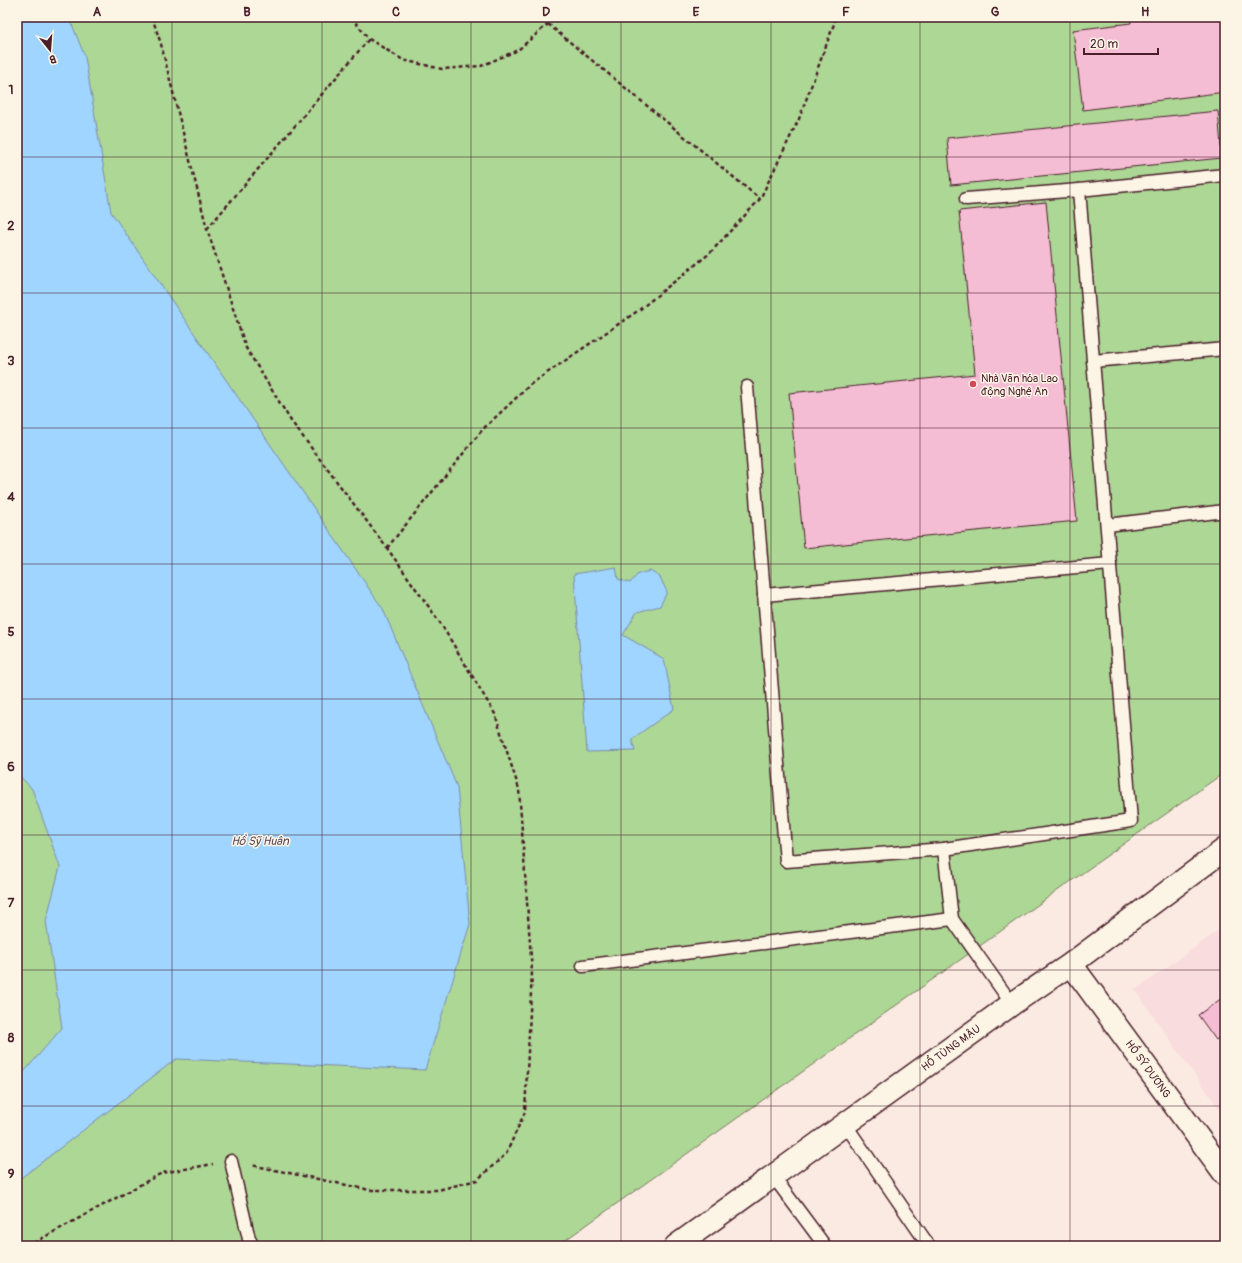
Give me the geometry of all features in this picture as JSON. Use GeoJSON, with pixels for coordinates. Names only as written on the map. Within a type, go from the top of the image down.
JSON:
{"type":"FeatureCollection","features":[{"type":"Feature","properties":{"kind":"main road","name":"HỒ TÙNG MẬU"},"geometry":{"type":"LineString","coordinates":[[676,1246],[1012,1004],[1071,964],[1225,849]]}},
{"type":"Feature","properties":{"kind":"main road","name":"HỒ SỸ DƯƠNG"},"geometry":{"type":"LineString","coordinates":[[1071,964],[1225,1174]]}},
{"type":"Feature","properties":{"kind":"lane"},"geometry":{"type":"LineString","coordinates":[[966,199],[1079,190],[1225,175]]}},
{"type":"Feature","properties":{"kind":"lane"},"geometry":{"type":"LineString","coordinates":[[747,387],[786,862],[944,849],[1132,820],[1079,190]]}},
{"type":"Feature","properties":{"kind":"lane"},"geometry":{"type":"LineString","coordinates":[[1093,361],[1225,349]]}},
{"type":"Feature","properties":{"kind":"lane"},"geometry":{"type":"LineString","coordinates":[[1107,525],[1225,511]]}},
{"type":"Feature","properties":{"kind":"lane"},"geometry":{"type":"LineString","coordinates":[[764,595],[1110,564]]}},
{"type":"Feature","properties":{"kind":"lane"},"geometry":{"type":"LineString","coordinates":[[944,849],[952,919],[1012,1004]]}},
{"type":"Feature","properties":{"kind":"lane"},"geometry":{"type":"LineString","coordinates":[[583,966],[952,919]]}},
{"type":"Feature","properties":{"kind":"lane"},"geometry":{"type":"LineString","coordinates":[[845,1124],[929,1246]]}},
{"type":"Feature","properties":{"kind":"lane"},"geometry":{"type":"LineString","coordinates":[[231,1161],[253,1246]]}},
{"type":"Feature","properties":{"kind":"lane"},"geometry":{"type":"LineString","coordinates":[[774,1176],[825,1246]]}},
{"type":"Feature","properties":{"kind":"path"},"geometry":{"type":"LineString","coordinates":[[28,1246],[162,1173],[231,1161],[370,1190],[438,1190],[477,1180],[506,1154],[525,1112],[532,972],[519,789],[495,714],[440,624],[387,548],[291,421],[246,348],[207,229],[161,44],[152,17]]}},
{"type":"Feature","properties":{"kind":"path"},"geometry":{"type":"LineString","coordinates":[[351,17],[369,39],[403,60],[442,69],[481,66],[518,50],[548,24],[552,17]]}},
{"type":"Feature","properties":{"kind":"path"},"geometry":{"type":"LineString","coordinates":[[387,548],[488,424],[531,384],[639,310],[710,253],[760,199],[799,119],[834,24],[835,17]]}},
{"type":"Feature","properties":{"kind":"path"},"geometry":{"type":"LineString","coordinates":[[548,24],[760,199]]}},
{"type":"Feature","properties":{"kind":"path"},"geometry":{"type":"LineString","coordinates":[[207,229],[369,39]]}},
{"type":"Feature","properties":{"kind":"shaded area"},"geometry":{"type":"Polygon","coordinates":[[[1225,926],[1225,1117],[1135,990],[1225,926]]]}},
{"type":"Feature","properties":{"kind":"green space"},"geometry":{"type":"Polygon","coordinates":[[[17,17],[1225,17],[1225,772],[557,1246],[17,1246],[17,17]]]}},
{"type":"Feature","properties":{"kind":"water","name":"Hồ Sỹ Huân"},"geometry":{"type":"Polygon","coordinates":[[[17,17],[69,17],[85,57],[111,212],[383,609],[457,787],[470,924],[425,1070],[176,1059],[17,1181],[17,1080],[62,1028],[46,921],[60,867],[32,789],[17,773],[17,17]]]}},
{"type":"Feature","properties":{"kind":"water"},"geometry":{"type":"Polygon","coordinates":[[[616,567],[618,579],[630,583],[638,574],[650,571],[660,577],[667,592],[660,606],[637,612],[623,635],[664,659],[674,709],[632,739],[635,751],[587,752],[574,574],[616,567]]]}},
{"type":"Feature","properties":{"kind":"building"},"geometry":{"type":"Polygon","coordinates":[[[1130,17],[1225,17],[1225,92],[1083,110],[1073,30],[1131,23],[1130,17]]]}},
{"type":"Feature","properties":{"kind":"building"},"geometry":{"type":"Polygon","coordinates":[[[1218,111],[1222,158],[951,185],[947,138],[1218,111]]]}},
{"type":"Feature","properties":{"kind":"building","name":"Nhà Văn hóa Lao động Nghệ An"},"geometry":{"type":"Polygon","coordinates":[[[1046,202],[1077,521],[804,548],[789,393],[975,374],[959,211],[1046,202]]]}},
{"type":"Feature","properties":{"kind":"building"},"geometry":{"type":"Polygon","coordinates":[[[1225,996],[1225,1034],[1216,1040],[1198,1015],[1225,996]]]}},
{"type":"Feature","properties":{"kind":"place","name":"Nhà Văn hóa Lao động Nghệ An"},"geometry":{"type":"Point","coordinates":[973,384]}}]}
